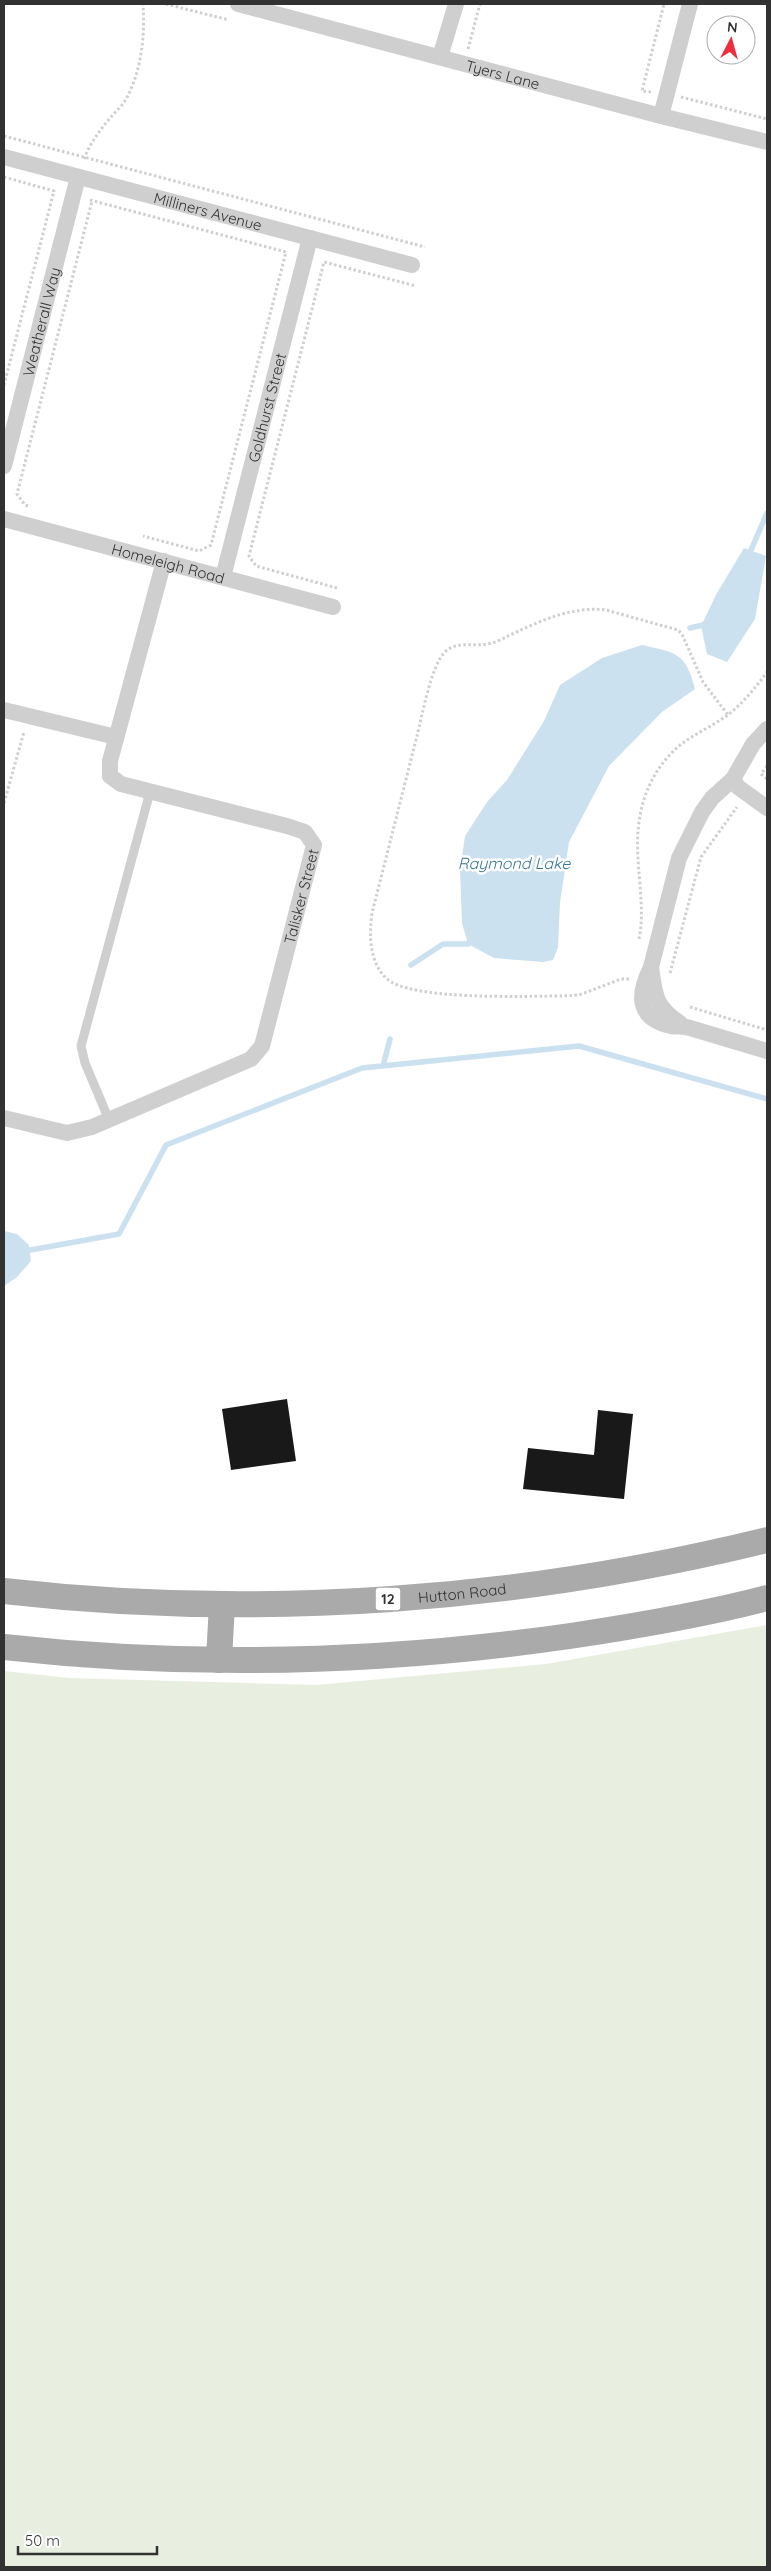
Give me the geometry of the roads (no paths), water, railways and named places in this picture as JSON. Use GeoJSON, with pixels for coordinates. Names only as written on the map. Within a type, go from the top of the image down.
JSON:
{"type":"FeatureCollection","features":[{"type":"Feature","properties":{"kind":"main road","name":"Hutton Road"},"geometry":{"type":"LineString","coordinates":[[4,1591],[106,1600],[222,1604],[405,1598],[526,1586],[665,1564],[767,1540]]}},
{"type":"Feature","properties":{"kind":"main road"},"geometry":{"type":"LineString","coordinates":[[4,1647],[100,1656],[219,1660],[376,1656],[462,1650],[616,1629],[767,1598]]}},
{"type":"Feature","properties":{"kind":"main road"},"geometry":{"type":"LineString","coordinates":[[219,1660],[222,1604]]}},
{"type":"Feature","properties":{"kind":"street","name":"Tyers Lane"},"geometry":{"type":"LineString","coordinates":[[238,4],[661,116],[767,142]]}},
{"type":"Feature","properties":{"kind":"street"},"geometry":{"type":"LineString","coordinates":[[440,58],[456,4]]}},
{"type":"Feature","properties":{"kind":"street"},"geometry":{"type":"LineString","coordinates":[[661,116],[690,4]]}},
{"type":"Feature","properties":{"kind":"street","name":"Milliners Avenue"},"geometry":{"type":"LineString","coordinates":[[4,157],[412,265]]}},
{"type":"Feature","properties":{"kind":"street","name":"Weatherall Way"},"geometry":{"type":"LineString","coordinates":[[4,466],[78,177]]}},
{"type":"Feature","properties":{"kind":"street","name":"Goldhurst Street"},"geometry":{"type":"LineString","coordinates":[[223,577],[310,238]]}},
{"type":"Feature","properties":{"kind":"street","name":"Homeleigh Road"},"geometry":{"type":"LineString","coordinates":[[4,519],[333,607]]}},
{"type":"Feature","properties":{"kind":"street","name":"Talisker Street"},"geometry":{"type":"LineString","coordinates":[[4,1118],[67,1133],[109,1120],[252,1059],[262,1046],[314,844],[305,832],[287,826],[121,784],[110,776],[110,761],[116,737],[164,561]]}},
{"type":"Feature","properties":{"kind":"street"},"geometry":{"type":"LineString","coordinates":[[4,710],[116,737]]}},
{"type":"Feature","properties":{"kind":"street"},"geometry":{"type":"LineString","coordinates":[[738,782],[753,744],[767,730]]}},
{"type":"Feature","properties":{"kind":"street"},"geometry":{"type":"LineString","coordinates":[[767,735],[738,782],[712,798],[702,812],[679,858],[650,967],[656,1001],[660,1008],[686,1027],[767,1051]]}},
{"type":"Feature","properties":{"kind":"street"},"geometry":{"type":"LineString","coordinates":[[738,782],[767,797]]}},
{"type":"Feature","properties":{"kind":"street"},"geometry":{"type":"LineString","coordinates":[[738,782],[767,808]]}},
{"type":"Feature","properties":{"kind":"lane"},"geometry":{"type":"LineString","coordinates":[[109,1120],[85,1063],[81,1046],[150,792]]}},
{"type":"Feature","properties":{"kind":"water"},"geometry":{"type":"Polygon","coordinates":[[[744,548],[766,556],[755,619],[727,662],[707,654],[701,626],[717,593],[744,548]]]}},
{"type":"Feature","properties":{"kind":"water","name":"Raymond Lake"},"geometry":{"type":"Polygon","coordinates":[[[642,645],[678,656],[688,668],[695,689],[662,712],[609,766],[569,842],[560,903],[558,947],[553,960],[543,962],[494,958],[468,944],[462,923],[460,870],[465,836],[487,802],[507,780],[544,721],[560,685],[602,658],[642,645]]]}},
{"type":"Feature","properties":{"kind":"water"},"geometry":{"type":"Polygon","coordinates":[[[4,1231],[17,1234],[29,1245],[31,1261],[17,1277],[4,1286],[4,1231]]]}},
{"type":"Feature","properties":{"kind":"waterway"},"geometry":{"type":"LineString","coordinates":[[748,557],[767,513]]}},
{"type":"Feature","properties":{"kind":"waterway"},"geometry":{"type":"LineString","coordinates":[[690,628],[707,624]]}},
{"type":"Feature","properties":{"kind":"waterway"},"geometry":{"type":"LineString","coordinates":[[411,965],[443,944],[468,944],[471,939]]}},
{"type":"Feature","properties":{"kind":"waterway"},"geometry":{"type":"LineString","coordinates":[[383,1066],[390,1039]]}},
{"type":"Feature","properties":{"kind":"waterway"},"geometry":{"type":"LineString","coordinates":[[25,1251],[119,1234],[166,1145],[362,1068],[579,1046],[767,1099]]}}]}
